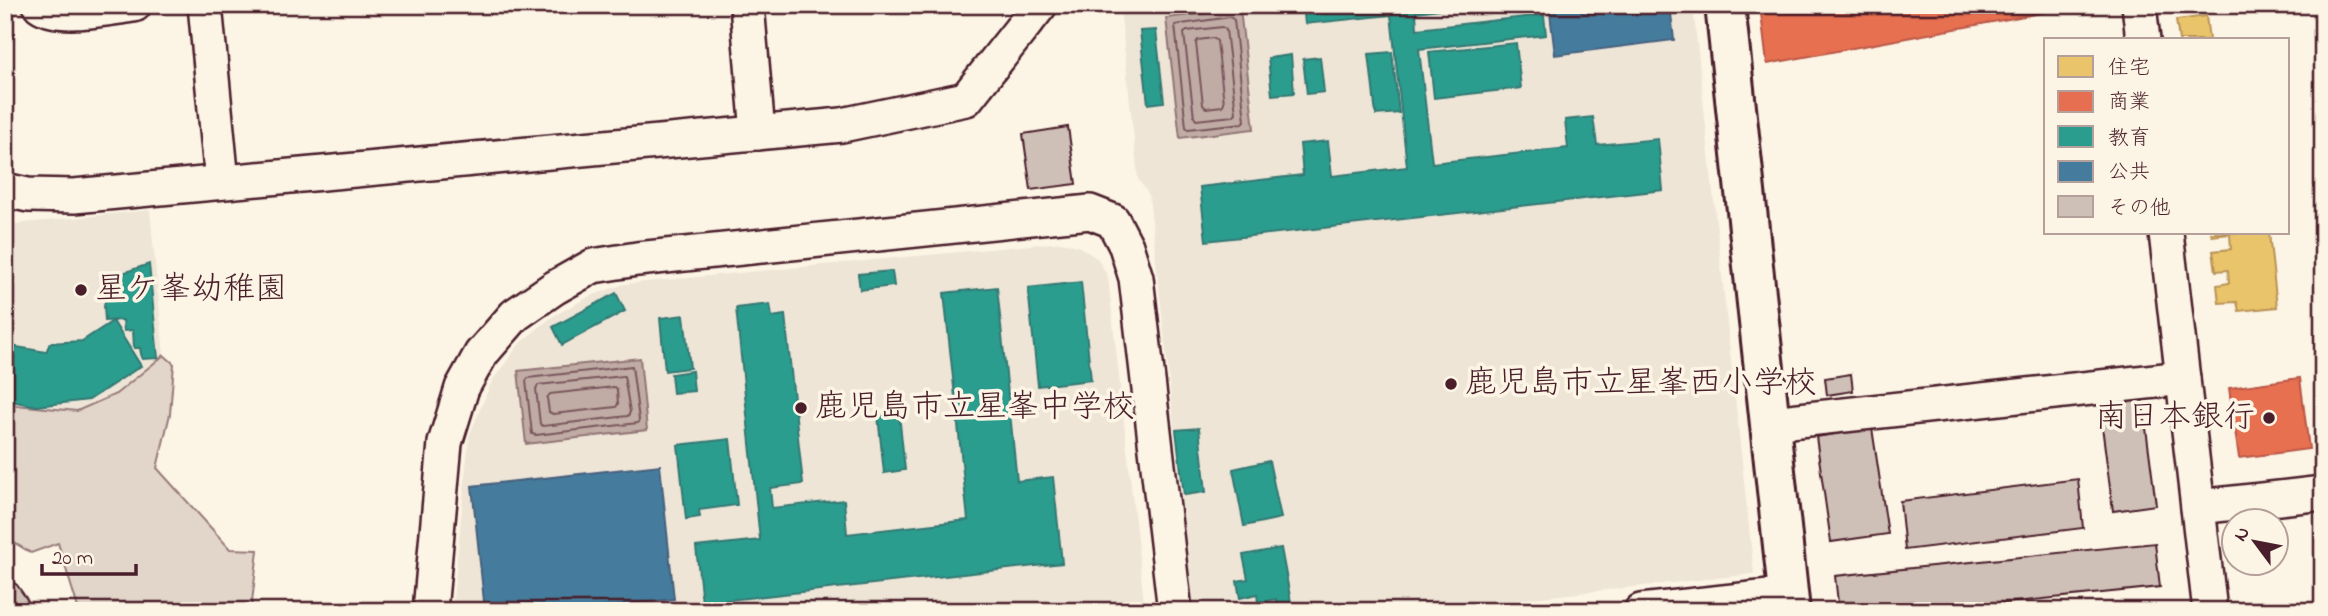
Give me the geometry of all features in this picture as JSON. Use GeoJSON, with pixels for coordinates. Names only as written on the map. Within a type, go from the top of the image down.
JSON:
{"type":"FeatureCollection","features":[{"type":"Feature","properties":{"kind":"street"},"geometry":{"type":"LineString","coordinates":[[40,5],[45,9],[63,12],[134,5]]}},
{"type":"Feature","properties":{"kind":"street"},"geometry":{"type":"LineString","coordinates":[[205,5],[222,182]]}},
{"type":"Feature","properties":{"kind":"street"},"geometry":{"type":"LineString","coordinates":[[747,5],[758,133]]}},
{"type":"Feature","properties":{"kind":"street"},"geometry":{"type":"LineString","coordinates":[[13,195],[74,196],[842,125],[966,99],[1040,5]]}},
{"type":"Feature","properties":{"kind":"street"},"geometry":{"type":"LineString","coordinates":[[1640,611],[1789,603],[1726,5]]}},
{"type":"Feature","properties":{"kind":"street"},"geometry":{"type":"LineString","coordinates":[[2139,5],[2143,38]]}},
{"type":"Feature","properties":{"kind":"street"},"geometry":{"type":"LineString","coordinates":[[430,611],[445,443],[462,388],[481,354],[515,315],[554,288],[593,266],[637,259],[1090,212],[1113,221],[1126,246],[1136,278],[1175,611]]}},
{"type":"Feature","properties":{"kind":"street"},"geometry":{"type":"LineString","coordinates":[[2166,234],[2210,611]]}},
{"type":"Feature","properties":{"kind":"street"},"geometry":{"type":"LineString","coordinates":[[1771,423],[2183,378]]}},
{"type":"Feature","properties":{"kind":"street"},"geometry":{"type":"LineString","coordinates":[[2197,507],[2323,493]]}},
{"type":"Feature","properties":{"kind":"shaded area","name":"鹿児島市立星峯西小学校"},"geometry":{"type":"Polygon","coordinates":[[[1123,5],[1693,5],[1754,574],[1412,611],[1194,611],[1149,195],[1138,179],[1120,8],[1123,5]]]}},
{"type":"Feature","properties":{"kind":"shaded area","name":"星ケ峯幼稚園"},"geometry":{"type":"Polygon","coordinates":[[[150,210],[164,355],[116,394],[77,411],[5,404],[5,225],[150,210]]]}},
{"type":"Feature","properties":{"kind":"shaded area","name":"鹿児島市立星峯中学校"},"geometry":{"type":"Polygon","coordinates":[[[1062,242],[1078,246],[1098,259],[1108,277],[1145,611],[452,611],[469,436],[492,381],[520,343],[552,317],[588,297],[624,284],[1062,242]]]}},
{"type":"Feature","properties":{"kind":"shaded area"},"geometry":{"type":"Polygon","coordinates":[[[164,355],[174,364],[170,414],[157,468],[230,549],[258,550],[251,611],[79,611],[58,543],[31,553],[5,537],[5,404],[77,411],[116,394],[164,355]]]}},
{"type":"Feature","properties":{"kind":"water"},"geometry":{"type":"Polygon","coordinates":[[[1240,9],[1254,129],[1180,138],[1166,18],[1240,9]]]}},
{"type":"Feature","properties":{"kind":"water"},"geometry":{"type":"Polygon","coordinates":[[[640,358],[647,430],[526,444],[518,371],[640,358]]]}},
{"type":"Feature","properties":{"kind":"building: 住宅"},"geometry":{"type":"Polygon","coordinates":[[[2206,16],[2209,38],[2179,38],[2176,20],[2206,16]]]}},
{"type":"Feature","properties":{"kind":"building: 住宅"},"geometry":{"type":"Polygon","coordinates":[[[2230,234],[2269,234],[2277,307],[2239,311],[2237,302],[2219,303],[2217,285],[2229,283],[2228,270],[2216,271],[2213,251],[2231,249],[2230,234]]]}},
{"type":"Feature","properties":{"kind":"building: 商業"},"geometry":{"type":"Polygon","coordinates":[[[1760,5],[2083,5],[1767,64],[1760,5]]]}},
{"type":"Feature","properties":{"kind":"building: 商業","name":"南日本銀行"},"geometry":{"type":"Polygon","coordinates":[[[2300,378],[2309,449],[2239,458],[2229,388],[2300,378]]]}},
{"type":"Feature","properties":{"kind":"building: 教育"},"geometry":{"type":"Polygon","coordinates":[[[1303,5],[1472,5],[1416,12],[1417,29],[1544,15],[1546,35],[1419,49],[1432,163],[1568,148],[1565,120],[1593,117],[1597,145],[1658,139],[1663,190],[1206,241],[1200,187],[1303,175],[1300,144],[1328,141],[1332,176],[1407,167],[1391,15],[1305,24],[1303,5]]]}},
{"type":"Feature","properties":{"kind":"building: 教育"},"geometry":{"type":"Polygon","coordinates":[[[1156,30],[1164,102],[1148,104],[1140,31],[1156,30]]]}},
{"type":"Feature","properties":{"kind":"building: 教育"},"geometry":{"type":"Polygon","coordinates":[[[1516,43],[1521,88],[1434,98],[1429,52],[1516,43]]]}},
{"type":"Feature","properties":{"kind":"building: 教育"},"geometry":{"type":"Polygon","coordinates":[[[1392,52],[1399,113],[1376,115],[1369,54],[1392,52]]]}},
{"type":"Feature","properties":{"kind":"building: 教育"},"geometry":{"type":"Polygon","coordinates":[[[1291,55],[1294,93],[1272,95],[1268,58],[1291,55]]]}},
{"type":"Feature","properties":{"kind":"building: 教育"},"geometry":{"type":"Polygon","coordinates":[[[1320,57],[1324,92],[1307,94],[1303,59],[1320,57]]]}},
{"type":"Feature","properties":{"kind":"building: 教育"},"geometry":{"type":"Polygon","coordinates":[[[149,264],[158,358],[142,359],[140,348],[134,348],[133,330],[124,331],[123,320],[105,321],[104,305],[109,290],[125,272],[149,264]]]}},
{"type":"Feature","properties":{"kind":"building: 教育"},"geometry":{"type":"Polygon","coordinates":[[[892,271],[894,286],[860,290],[858,274],[892,271]]]}},
{"type":"Feature","properties":{"kind":"building: 教育"},"geometry":{"type":"Polygon","coordinates":[[[1081,282],[1091,380],[1038,386],[1028,288],[1081,282]]]}},
{"type":"Feature","properties":{"kind":"building: 教育"},"geometry":{"type":"Polygon","coordinates":[[[997,287],[1017,481],[1053,477],[1062,563],[702,603],[696,547],[760,540],[736,308],[770,304],[772,317],[785,315],[803,484],[770,488],[772,508],[844,500],[847,534],[968,520],[944,293],[997,287]]]}},
{"type":"Feature","properties":{"kind":"building: 教育"},"geometry":{"type":"Polygon","coordinates":[[[616,293],[625,311],[562,345],[553,327],[616,293]]]}},
{"type":"Feature","properties":{"kind":"building: 教育"},"geometry":{"type":"Polygon","coordinates":[[[684,315],[690,368],[665,371],[660,318],[684,315]]]}},
{"type":"Feature","properties":{"kind":"building: 教育"},"geometry":{"type":"Polygon","coordinates":[[[113,321],[141,366],[89,400],[37,406],[5,400],[5,345],[46,352],[50,343],[82,341],[113,321]]]}},
{"type":"Feature","properties":{"kind":"building: 教育"},"geometry":{"type":"Polygon","coordinates":[[[692,371],[694,391],[673,393],[671,374],[692,371]]]}},
{"type":"Feature","properties":{"kind":"building: 教育"},"geometry":{"type":"Polygon","coordinates":[[[899,414],[905,470],[884,473],[878,416],[899,414]]]}},
{"type":"Feature","properties":{"kind":"building: 教育"},"geometry":{"type":"Polygon","coordinates":[[[1199,428],[1206,492],[1184,495],[1176,430],[1199,428]]]}},
{"type":"Feature","properties":{"kind":"building: 教育"},"geometry":{"type":"Polygon","coordinates":[[[730,439],[737,505],[699,510],[700,517],[686,519],[678,445],[730,439]]]}},
{"type":"Feature","properties":{"kind":"building: 教育"},"geometry":{"type":"Polygon","coordinates":[[[1269,461],[1281,518],[1244,526],[1233,469],[1269,461]]]}},
{"type":"Feature","properties":{"kind":"building: 教育"},"geometry":{"type":"Polygon","coordinates":[[[1281,548],[1291,602],[1277,605],[1276,599],[1258,603],[1257,594],[1240,598],[1237,581],[1248,579],[1243,555],[1281,548]]]}},
{"type":"Feature","properties":{"kind":"building: 公共"},"geometry":{"type":"Polygon","coordinates":[[[1549,5],[1670,5],[1674,40],[1555,55],[1549,5]]]}},
{"type":"Feature","properties":{"kind":"building: 公共"},"geometry":{"type":"Polygon","coordinates":[[[660,465],[674,599],[568,611],[485,611],[472,486],[660,465]]]}},
{"type":"Feature","properties":{"kind":"building: その他"},"geometry":{"type":"Polygon","coordinates":[[[1068,127],[1076,184],[1031,190],[1023,134],[1068,127]]]}},
{"type":"Feature","properties":{"kind":"building: その他"},"geometry":{"type":"Polygon","coordinates":[[[1851,374],[1853,391],[1827,395],[1825,378],[1851,374]]]}},
{"type":"Feature","properties":{"kind":"building: その他"},"geometry":{"type":"Polygon","coordinates":[[[2142,397],[2156,505],[2113,511],[2099,403],[2142,397]]]}},
{"type":"Feature","properties":{"kind":"building: その他"},"geometry":{"type":"Polygon","coordinates":[[[1872,428],[1888,534],[1831,542],[1816,437],[1872,428]]]}},
{"type":"Feature","properties":{"kind":"building: その他"},"geometry":{"type":"Polygon","coordinates":[[[2078,479],[2083,528],[1905,550],[1900,501],[2078,479]]]}},
{"type":"Feature","properties":{"kind":"building: その他"},"geometry":{"type":"Polygon","coordinates":[[[2155,543],[2160,587],[1927,611],[1839,611],[1835,576],[2155,543]]]}},
{"type":"Feature","properties":{"kind":"building: その他"},"geometry":{"type":"Polygon","coordinates":[[[5,577],[17,585],[35,611],[5,611],[5,577]]]}},
{"type":"Feature","properties":{"kind":"place","name":"星ケ峯幼稚園"},"geometry":{"type":"Point","coordinates":[81,290]}},
{"type":"Feature","properties":{"kind":"place","name":"鹿児島市立星峯西小学校"},"geometry":{"type":"Point","coordinates":[1451,384]}},
{"type":"Feature","properties":{"kind":"place","name":"鹿児島市立星峯中学校"},"geometry":{"type":"Point","coordinates":[801,408]}},
{"type":"Feature","properties":{"kind":"place","name":"南日本銀行"},"geometry":{"type":"Point","coordinates":[2269,418]}}]}
